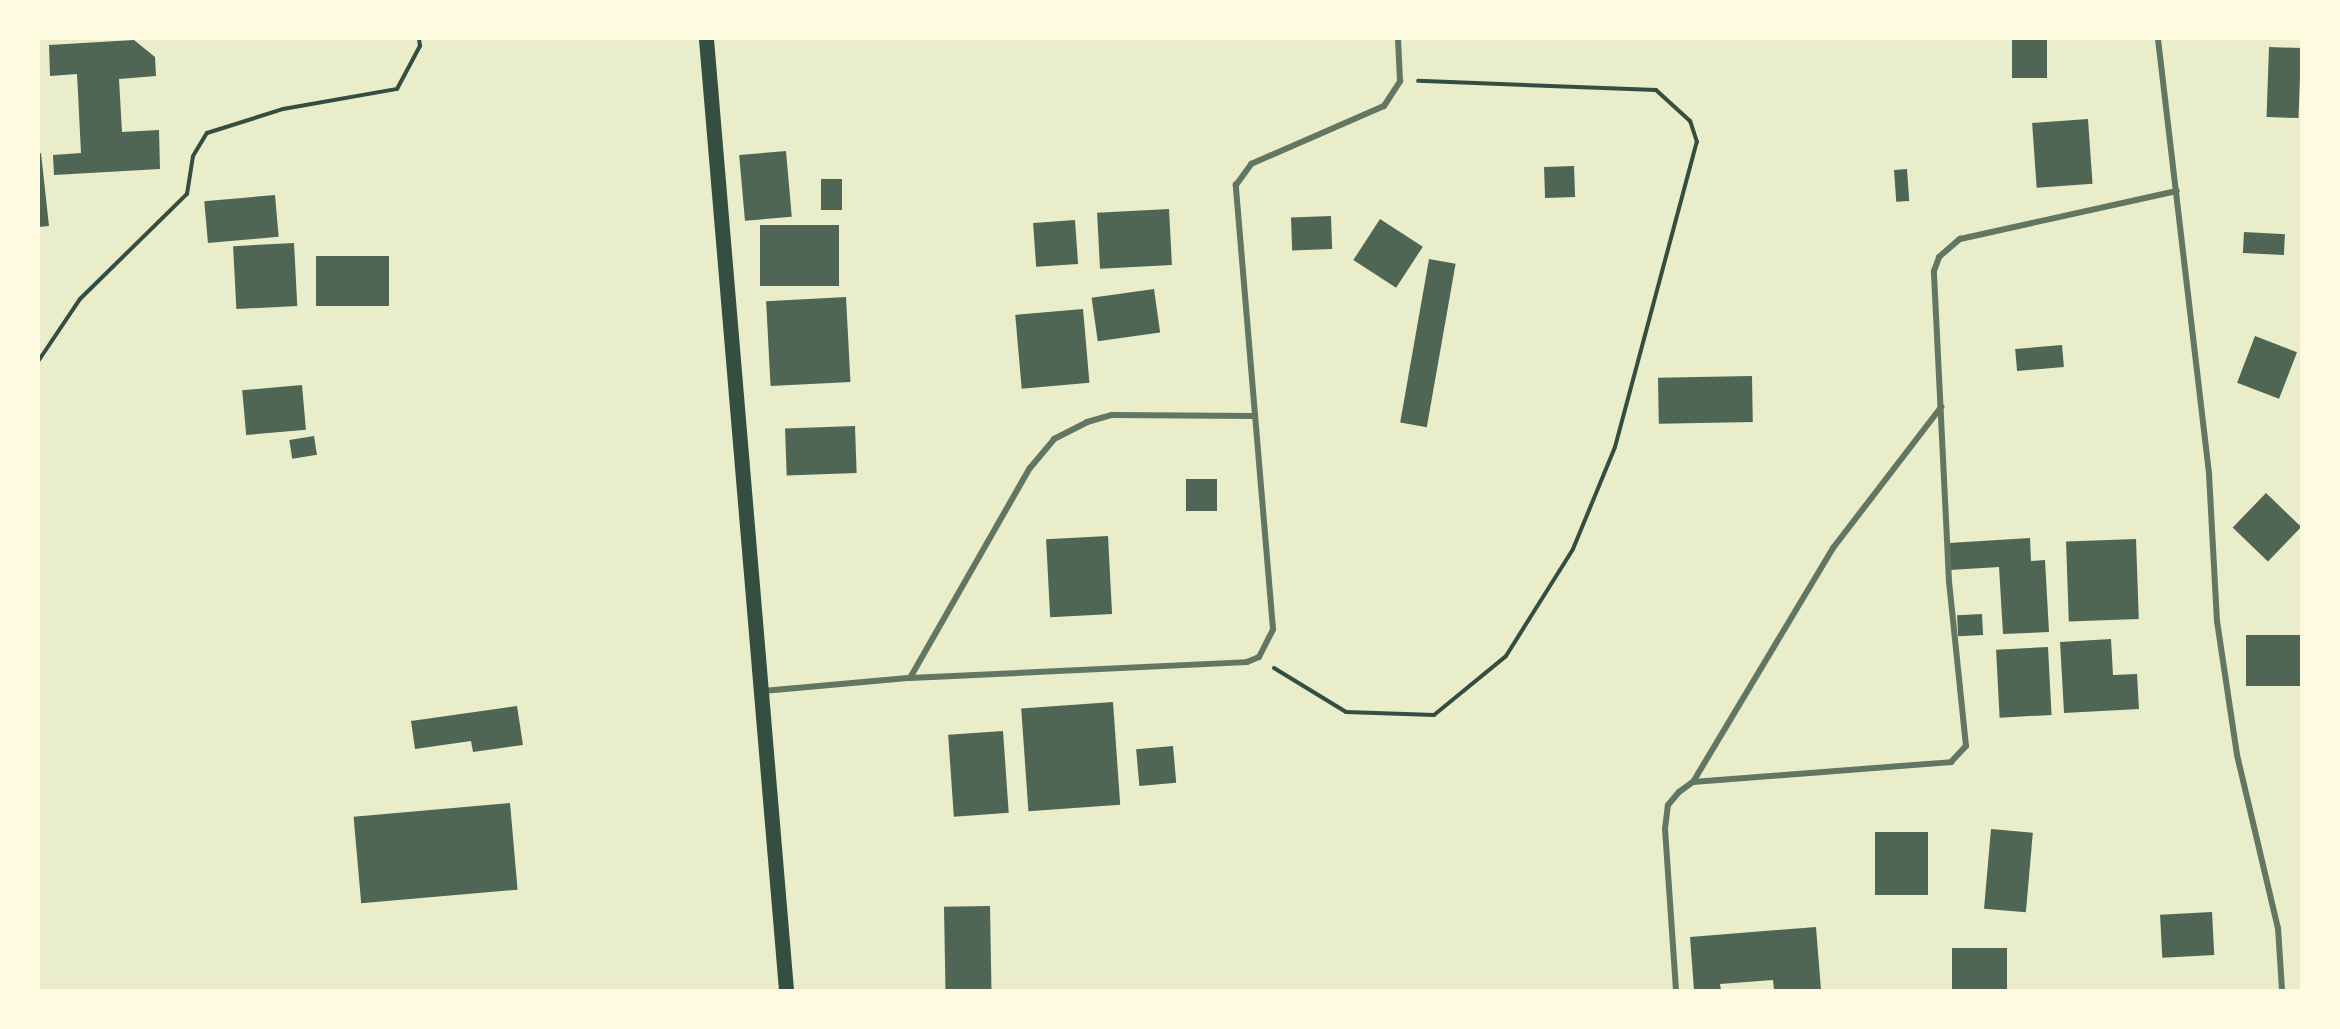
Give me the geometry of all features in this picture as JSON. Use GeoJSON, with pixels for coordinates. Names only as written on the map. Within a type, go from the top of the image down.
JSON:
{"type":"FeatureCollection","features":[{"type":"Feature","properties":{"kind":"main road"},"geometry":{"type":"LineString","coordinates":[[706,39],[786,990]]}},
{"type":"Feature","properties":{"kind":"street"},"geometry":{"type":"LineString","coordinates":[[762,692],[910,678],[1247,662],[1259,657],[1273,629],[1236,185],[1251,164],[1384,106],[1398,90],[1400,81],[1398,39]]}},
{"type":"Feature","properties":{"kind":"street"},"geometry":{"type":"LineString","coordinates":[[2158,39],[2209,474],[2217,621],[2237,755],[2278,928],[2282,990]]}},
{"type":"Feature","properties":{"kind":"street"},"geometry":{"type":"LineString","coordinates":[[1693,782],[1951,762],[1963,753],[1966,746],[1949,581],[1934,271],[1939,257],[1960,239],[2177,191]]}},
{"type":"Feature","properties":{"kind":"street"},"geometry":{"type":"LineString","coordinates":[[1676,990],[1665,829],[1668,805],[1693,782],[1833,548],[1941,406]]}},
{"type":"Feature","properties":{"kind":"street"},"geometry":{"type":"LineString","coordinates":[[910,678],[1030,468],[1054,439],[1087,422],[1112,415],[1254,416]]}},
{"type":"Feature","properties":{"kind":"path"},"geometry":{"type":"LineString","coordinates":[[39,360],[80,299],[187,194],[193,156],[207,133],[283,109],[397,89],[420,46],[419,39]]}},
{"type":"Feature","properties":{"kind":"path"},"geometry":{"type":"LineString","coordinates":[[1259,657],[1346,712],[1434,715],[1506,656],[1573,549],[1615,447],[1696,142],[1690,121],[1656,90],[1400,81]]}},
{"type":"Feature","properties":{"kind":"building"},"geometry":{"type":"Polygon","coordinates":[[[2012,39],[2047,39],[2047,78],[2012,78],[2012,39]]]}},
{"type":"Feature","properties":{"kind":"building"},"geometry":{"type":"Polygon","coordinates":[[[134,40],[155,57],[156,76],[119,79],[122,132],[159,130],[160,169],[54,175],[53,155],[81,153],[77,74],[50,76],[49,45],[134,40]]]}},
{"type":"Feature","properties":{"kind":"building"},"geometry":{"type":"Polygon","coordinates":[[[2269,47],[2301,48],[2299,118],[2267,117],[2269,47]]]}},
{"type":"Feature","properties":{"kind":"building"},"geometry":{"type":"Polygon","coordinates":[[[2088,119],[2093,184],[2037,188],[2032,123],[2088,119]]]}},
{"type":"Feature","properties":{"kind":"building"},"geometry":{"type":"Polygon","coordinates":[[[786,151],[792,217],[745,221],[739,155],[786,151]]]}},
{"type":"Feature","properties":{"kind":"building"},"geometry":{"type":"Polygon","coordinates":[[[41,153],[49,226],[39,227],[39,154],[41,153]]]}},
{"type":"Feature","properties":{"kind":"building"},"geometry":{"type":"Polygon","coordinates":[[[1574,166],[1575,197],[1545,198],[1544,167],[1574,166]]]}},
{"type":"Feature","properties":{"kind":"building"},"geometry":{"type":"Polygon","coordinates":[[[1907,169],[1909,201],[1896,202],[1894,170],[1907,169]]]}},
{"type":"Feature","properties":{"kind":"building"},"geometry":{"type":"Polygon","coordinates":[[[821,179],[842,179],[842,210],[821,210],[821,179]]]}},
{"type":"Feature","properties":{"kind":"building"},"geometry":{"type":"Polygon","coordinates":[[[275,195],[279,237],[208,243],[204,201],[275,195]]]}},
{"type":"Feature","properties":{"kind":"building"},"geometry":{"type":"Polygon","coordinates":[[[1169,209],[1172,265],[1100,269],[1097,213],[1169,209]]]}},
{"type":"Feature","properties":{"kind":"building"},"geometry":{"type":"Polygon","coordinates":[[[1331,216],[1332,249],[1292,250],[1291,217],[1331,216]]]}},
{"type":"Feature","properties":{"kind":"building"},"geometry":{"type":"Polygon","coordinates":[[[1380,219],[1423,247],[1396,288],[1353,260],[1380,219]]]}},
{"type":"Feature","properties":{"kind":"building"},"geometry":{"type":"Polygon","coordinates":[[[1075,220],[1078,264],[1036,267],[1033,223],[1075,220]]]}},
{"type":"Feature","properties":{"kind":"building"},"geometry":{"type":"Polygon","coordinates":[[[760,225],[839,225],[839,286],[760,286],[760,225]]]}},
{"type":"Feature","properties":{"kind":"building"},"geometry":{"type":"Polygon","coordinates":[[[2244,232],[2285,234],[2284,255],[2243,253],[2244,232]]]}},
{"type":"Feature","properties":{"kind":"building"},"geometry":{"type":"Polygon","coordinates":[[[294,243],[297,306],[236,309],[233,246],[294,243]]]}},
{"type":"Feature","properties":{"kind":"building"},"geometry":{"type":"Polygon","coordinates":[[[316,256],[389,256],[389,306],[316,306],[316,256]]]}},
{"type":"Feature","properties":{"kind":"building"},"geometry":{"type":"Polygon","coordinates":[[[1429,259],[1456,264],[1427,427],[1400,422],[1429,259]]]}},
{"type":"Feature","properties":{"kind":"building"},"geometry":{"type":"Polygon","coordinates":[[[1154,289],[1160,333],[1098,341],[1092,298],[1154,289]]]}},
{"type":"Feature","properties":{"kind":"building"},"geometry":{"type":"Polygon","coordinates":[[[846,297],[850,382],[771,386],[766,301],[846,297]]]}},
{"type":"Feature","properties":{"kind":"building"},"geometry":{"type":"Polygon","coordinates":[[[1083,309],[1089,383],[1022,389],[1015,315],[1083,309]]]}},
{"type":"Feature","properties":{"kind":"building"},"geometry":{"type":"Polygon","coordinates":[[[2255,336],[2297,352],[2279,399],[2237,383],[2255,336]]]}},
{"type":"Feature","properties":{"kind":"building"},"geometry":{"type":"Polygon","coordinates":[[[2062,345],[2064,367],[2017,371],[2015,349],[2062,345]]]}},
{"type":"Feature","properties":{"kind":"building"},"geometry":{"type":"Polygon","coordinates":[[[1752,376],[1753,422],[1659,424],[1658,378],[1752,376]]]}},
{"type":"Feature","properties":{"kind":"building"},"geometry":{"type":"Polygon","coordinates":[[[302,385],[306,430],[246,435],[242,390],[302,385]]]}},
{"type":"Feature","properties":{"kind":"building"},"geometry":{"type":"Polygon","coordinates":[[[855,426],[857,473],[787,475],[785,428],[855,426]]]}},
{"type":"Feature","properties":{"kind":"building"},"geometry":{"type":"Polygon","coordinates":[[[314,436],[317,455],[292,459],[289,440],[314,436]]]}},
{"type":"Feature","properties":{"kind":"building"},"geometry":{"type":"Polygon","coordinates":[[[1186,479],[1217,479],[1217,511],[1186,511],[1186,479]]]}},
{"type":"Feature","properties":{"kind":"building"},"geometry":{"type":"Polygon","coordinates":[[[2266,493],[2301,527],[2268,562],[2233,528],[2266,493]]]}},
{"type":"Feature","properties":{"kind":"building"},"geometry":{"type":"Polygon","coordinates":[[[1108,536],[1112,614],[1050,617],[1046,539],[1108,536]]]}},
{"type":"Feature","properties":{"kind":"building"},"geometry":{"type":"Polygon","coordinates":[[[2030,538],[2031,561],[2045,560],[2049,632],[2003,634],[1999,567],[1950,570],[1949,543],[2030,538]]]}},
{"type":"Feature","properties":{"kind":"building"},"geometry":{"type":"Polygon","coordinates":[[[2136,539],[2139,619],[2069,621],[2066,541],[2136,539]]]}},
{"type":"Feature","properties":{"kind":"building"},"geometry":{"type":"Polygon","coordinates":[[[1982,614],[1983,635],[1958,636],[1957,615],[1982,614]]]}},
{"type":"Feature","properties":{"kind":"building"},"geometry":{"type":"Polygon","coordinates":[[[2246,635],[2301,635],[2301,686],[2246,686],[2246,635]]]}},
{"type":"Feature","properties":{"kind":"building"},"geometry":{"type":"Polygon","coordinates":[[[2111,639],[2113,675],[2137,674],[2139,709],[2064,713],[2060,642],[2111,639]]]}},
{"type":"Feature","properties":{"kind":"building"},"geometry":{"type":"Polygon","coordinates":[[[2048,647],[2052,715],[2000,718],[1996,650],[2048,647]]]}},
{"type":"Feature","properties":{"kind":"building"},"geometry":{"type":"Polygon","coordinates":[[[1113,702],[1120,805],[1028,811],[1021,708],[1113,702]]]}},
{"type":"Feature","properties":{"kind":"building"},"geometry":{"type":"Polygon","coordinates":[[[517,706],[523,745],[473,752],[471,741],[415,749],[411,721],[517,706]]]}},
{"type":"Feature","properties":{"kind":"building"},"geometry":{"type":"Polygon","coordinates":[[[1003,731],[1009,813],[954,817],[948,735],[1003,731]]]}},
{"type":"Feature","properties":{"kind":"building"},"geometry":{"type":"Polygon","coordinates":[[[1173,746],[1176,783],[1139,786],[1136,749],[1173,746]]]}},
{"type":"Feature","properties":{"kind":"building"},"geometry":{"type":"Polygon","coordinates":[[[510,803],[518,890],[361,903],[354,817],[510,803]]]}},
{"type":"Feature","properties":{"kind":"building"},"geometry":{"type":"Polygon","coordinates":[[[1991,829],[2033,833],[2026,912],[1984,909],[1991,829]]]}},
{"type":"Feature","properties":{"kind":"building"},"geometry":{"type":"Polygon","coordinates":[[[1875,832],[1928,832],[1928,895],[1875,895],[1875,832]]]}},
{"type":"Feature","properties":{"kind":"building"},"geometry":{"type":"Polygon","coordinates":[[[990,906],[991,990],[945,990],[944,907],[990,906]]]}},
{"type":"Feature","properties":{"kind":"building"},"geometry":{"type":"Polygon","coordinates":[[[2212,912],[2214,955],[2162,958],[2160,915],[2212,912]]]}},
{"type":"Feature","properties":{"kind":"building"},"geometry":{"type":"Polygon","coordinates":[[[1816,927],[1821,990],[1774,990],[1773,980],[1720,984],[1721,990],[1694,990],[1690,937],[1816,927]]]}},
{"type":"Feature","properties":{"kind":"building"},"geometry":{"type":"Polygon","coordinates":[[[1952,948],[2007,948],[2007,990],[1952,990],[1952,948]]]}}]}
